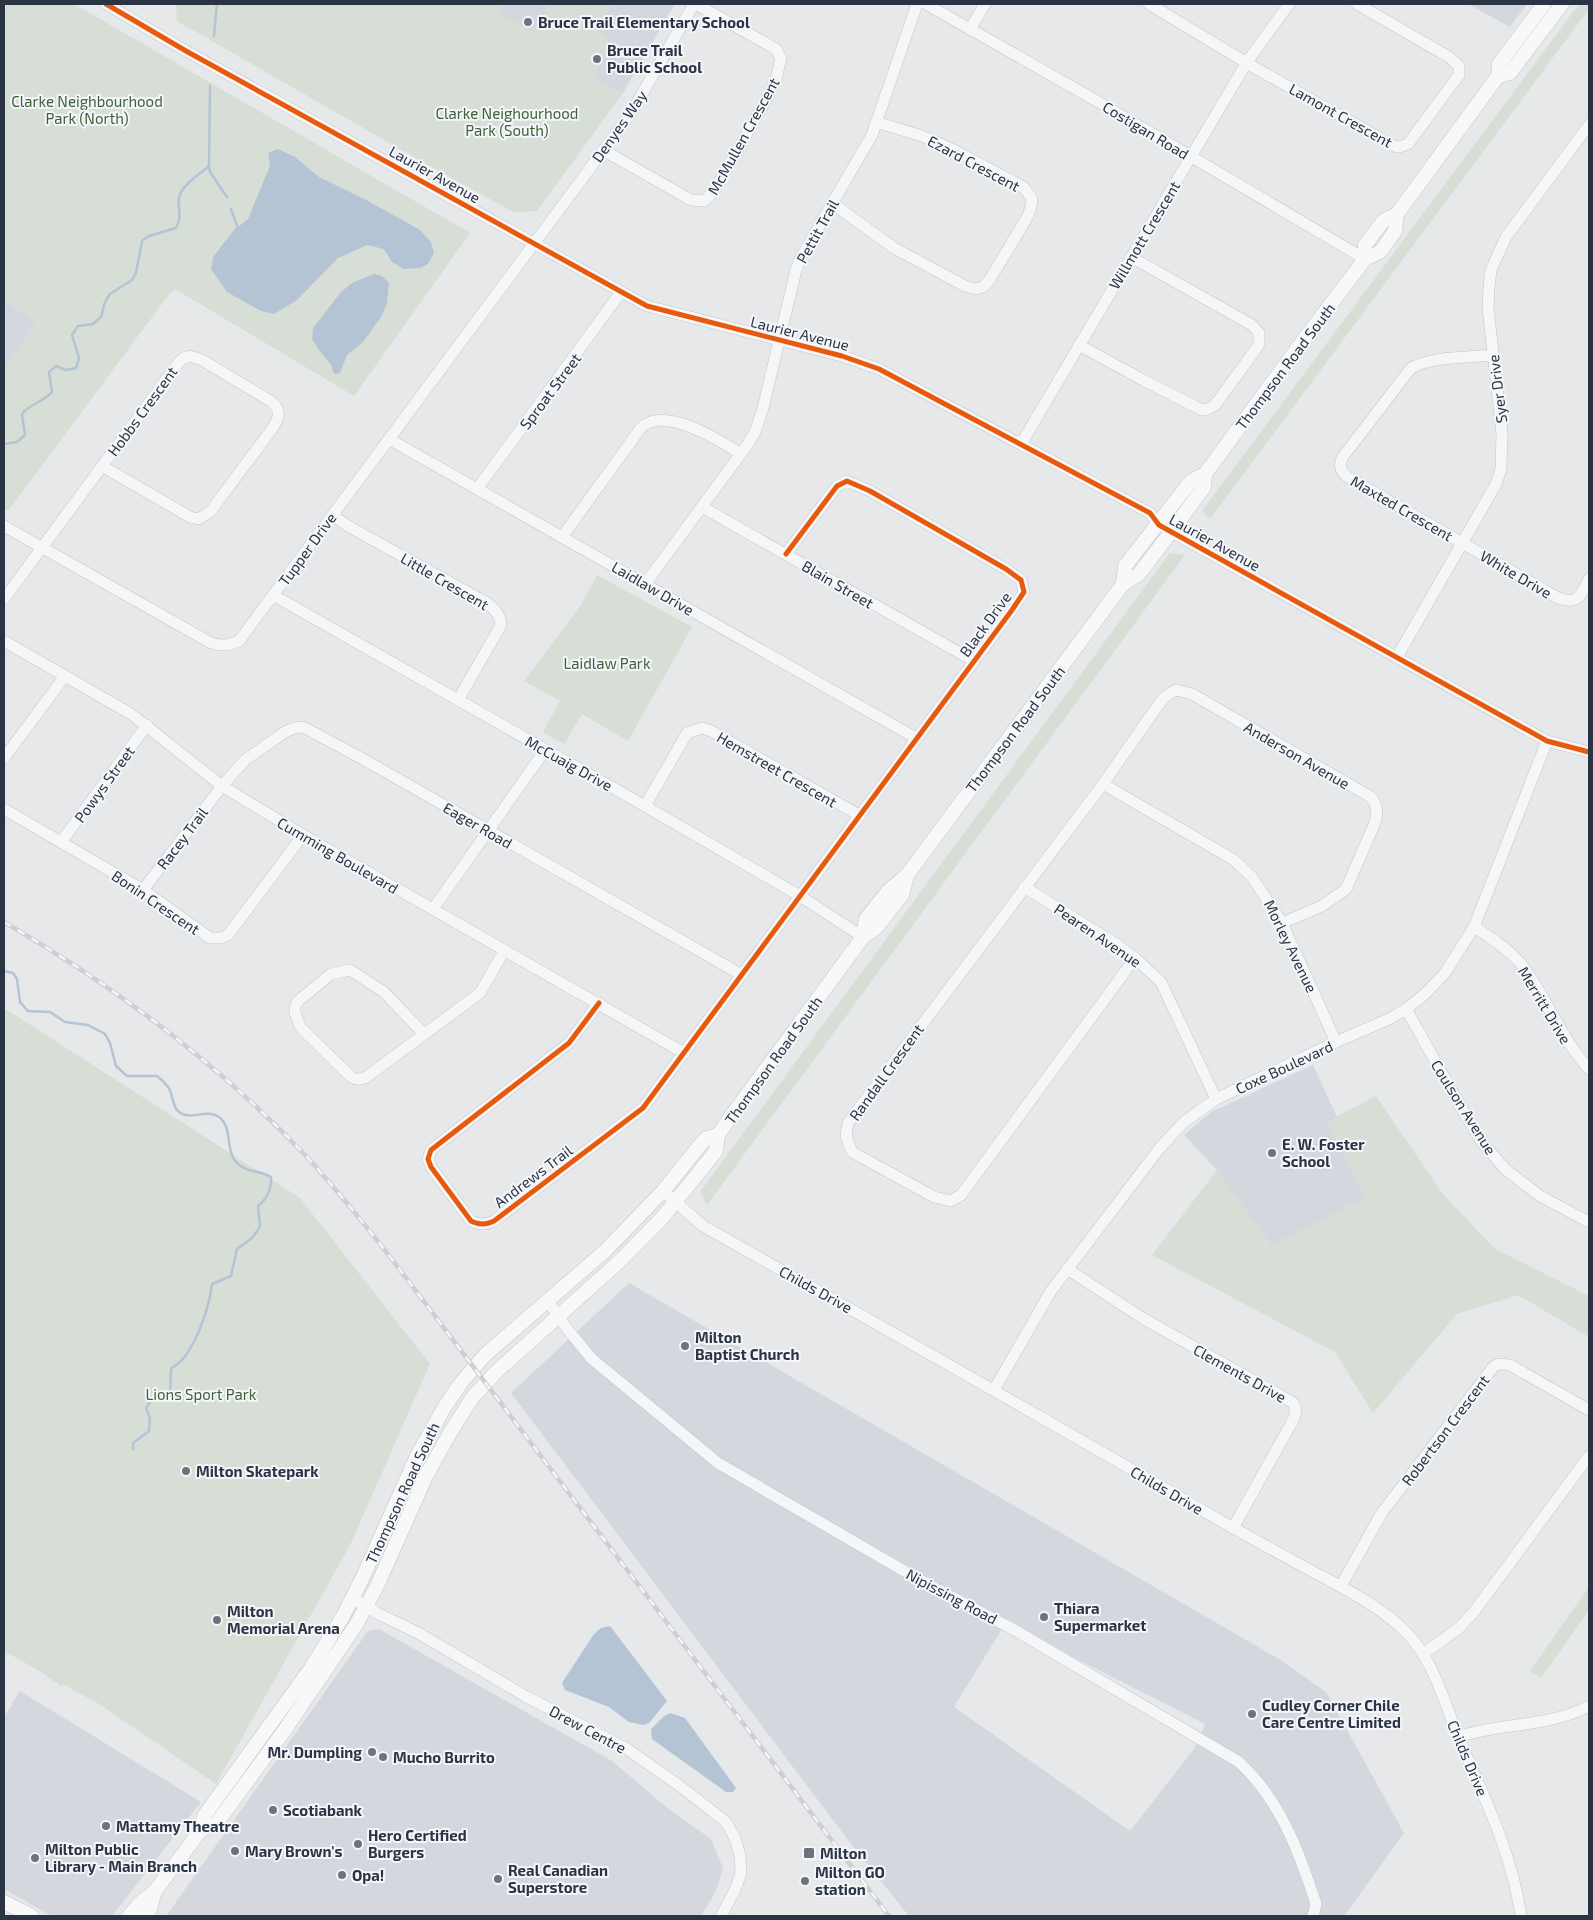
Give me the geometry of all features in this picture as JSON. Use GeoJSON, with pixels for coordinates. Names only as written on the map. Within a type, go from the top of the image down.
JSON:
{"type":"FeatureCollection","features":[{"type":"Feature","properties":{"kind":"main road","name":"Thompson Road South"},"geometry":{"type":"LineString","coordinates":[[1123,584],[1125,566],[1191,481],[1205,474],[1365,259],[1365,245],[1384,220],[1397,214],[1498,76],[1499,64],[1544,4]]}},
{"type":"Feature","properties":{"kind":"main road","name":"Thompson Road South"},"geometry":{"type":"LineString","coordinates":[[1498,76],[1510,73],[1562,4]]}},
{"type":"Feature","properties":{"kind":"main road","name":"Thompson Road South"},"geometry":{"type":"LineString","coordinates":[[201,1830],[216,1824],[284,1731],[356,1625],[426,1476],[472,1398],[496,1372],[622,1259],[675,1203],[716,1151],[718,1135],[863,937],[866,919],[888,891],[907,875],[1123,584],[1139,574],[1171,532],[1204,487],[1205,474]]}},
{"type":"Feature","properties":{"kind":"main road","name":"Thompson Road South"},"geometry":{"type":"LineString","coordinates":[[130,1916],[138,1905],[155,1891],[201,1830],[204,1816],[311,1668],[352,1598],[417,1456],[460,1384],[485,1356],[605,1251],[662,1191],[705,1140],[718,1135]]}},
{"type":"Feature","properties":{"kind":"main road","name":"Thompson Road South"},"geometry":{"type":"LineString","coordinates":[[145,1916],[150,1909],[155,1891]]}},
{"type":"Feature","properties":{"kind":"main road"},"geometry":{"type":"LineString","coordinates":[[4,1902],[32,1916]]}},
{"type":"Feature","properties":{"kind":"street","name":"Laurier Avenue"},"geometry":{"type":"LineString","coordinates":[[106,4],[186,51],[648,306],[842,356],[879,370],[1150,513],[1158,525],[1547,741],[1589,752]]}},
{"type":"Feature","properties":{"kind":"street","name":"Denyes Way"},"geometry":{"type":"LineString","coordinates":[[534,243],[631,113],[695,4]]}},
{"type":"Feature","properties":{"kind":"street","name":"McMullen Crescent"},"geometry":{"type":"LineString","coordinates":[[604,150],[692,200],[704,201],[714,191],[770,93],[780,70],[781,58],[776,49],[695,4]]}},
{"type":"Feature","properties":{"kind":"street","name":"Pettit Trail"},"geometry":{"type":"LineString","coordinates":[[645,584],[741,454],[760,420],[800,259],[872,134],[917,4]]}},
{"type":"Feature","properties":{"kind":"street","name":"Costigan Road"},"geometry":{"type":"LineString","coordinates":[[926,4],[1112,110],[1365,259]]}},
{"type":"Feature","properties":{"kind":"street"},"geometry":{"type":"LineString","coordinates":[[970,29],[985,4]]}},
{"type":"Feature","properties":{"kind":"street"},"geometry":{"type":"LineString","coordinates":[[1149,4],[1246,62]]}},
{"type":"Feature","properties":{"kind":"street","name":"Willmott Crescent"},"geometry":{"type":"LineString","coordinates":[[1021,444],[1246,62],[1289,4]]}},
{"type":"Feature","properties":{"kind":"street","name":"Lamont Crescent"},"geometry":{"type":"LineString","coordinates":[[1246,62],[1394,146],[1408,144],[1459,75],[1459,66],[1449,57],[1358,4]]}},
{"type":"Feature","properties":{"kind":"street","name":"Ezard Crescent"},"geometry":{"type":"LineString","coordinates":[[832,203],[894,248],[965,286],[977,289],[984,287],[989,281],[1028,216],[1032,198],[1023,188],[954,150],[922,136],[876,122]]}},
{"type":"Feature","properties":{"kind":"street","name":"Syer Drive"},"geometry":{"type":"LineString","coordinates":[[1397,658],[1496,484],[1501,469],[1502,433],[1488,308],[1488,288],[1491,270],[1499,251],[1518,220],[1589,125]]}},
{"type":"Feature","properties":{"kind":"street","name":"Tupper Drive"},"geometry":{"type":"LineString","coordinates":[[4,526],[205,639],[220,646],[230,645],[239,641],[534,243]]}},
{"type":"Feature","properties":{"kind":"street"},"geometry":{"type":"LineString","coordinates":[[1079,345],[1178,398],[1202,410],[1208,410],[1215,405],[1259,344],[1259,333],[1252,325],[1131,257]]}},
{"type":"Feature","properties":{"kind":"street","name":"Sproat Street"},"geometry":{"type":"LineString","coordinates":[[477,489],[621,292]]}},
{"type":"Feature","properties":{"kind":"street","name":"Maxted Crescent"},"geometry":{"type":"LineString","coordinates":[[1462,544],[1344,475],[1340,462],[1411,368],[1437,360],[1492,355]]}},
{"type":"Feature","properties":{"kind":"street","name":"Hobbs Crescent"},"geometry":{"type":"LineString","coordinates":[[41,547],[184,357],[192,356],[210,365],[272,402],[279,412],[279,419],[210,512],[198,518],[190,517],[102,466]]}},
{"type":"Feature","properties":{"kind":"street"},"geometry":{"type":"LineString","coordinates":[[562,537],[640,429],[650,422],[655,420],[663,421],[703,432],[741,454]]}},
{"type":"Feature","properties":{"kind":"street","name":"Laidlaw Drive"},"geometry":{"type":"LineString","coordinates":[[389,439],[916,738]]}},
{"type":"Feature","properties":{"kind":"street","name":"Black Drive"},"geometry":{"type":"LineString","coordinates":[[786,554],[837,486],[847,482],[870,491],[1006,569],[1021,580],[1024,592],[800,896]]}},
{"type":"Feature","properties":{"kind":"street","name":"Blain Street"},"geometry":{"type":"LineString","coordinates":[[702,507],[974,661]]}},
{"type":"Feature","properties":{"kind":"street","name":"Little Crescent"},"geometry":{"type":"LineString","coordinates":[[332,515],[348,526],[487,603],[497,612],[501,624],[458,700]]}},
{"type":"Feature","properties":{"kind":"street","name":"White Drive"},"geometry":{"type":"LineString","coordinates":[[1462,544],[1568,602],[1580,597],[1589,579]]}},
{"type":"Feature","properties":{"kind":"street"},"geometry":{"type":"LineString","coordinates":[[4,598],[41,547]]}},
{"type":"Feature","properties":{"kind":"street","name":"McCuaig Drive"},"geometry":{"type":"LineString","coordinates":[[273,595],[645,806],[800,896],[863,937]]}},
{"type":"Feature","properties":{"kind":"street","name":"Cumming Boulevard"},"geometry":{"type":"LineString","coordinates":[[4,641],[131,714],[222,786],[302,835],[433,908],[504,951],[599,1003],[684,1053]]}},
{"type":"Feature","properties":{"kind":"street"},"geometry":{"type":"LineString","coordinates":[[4,758],[65,676]]}},
{"type":"Feature","properties":{"kind":"street","name":"Anderson Avenue"},"geometry":{"type":"LineString","coordinates":[[1103,784],[1159,704],[1167,695],[1176,690],[1192,694],[1372,797],[1378,814],[1346,889],[1322,906],[1282,924]]}},
{"type":"Feature","properties":{"kind":"street","name":"Powys Street"},"geometry":{"type":"LineString","coordinates":[[61,842],[147,725]]}},
{"type":"Feature","properties":{"kind":"street","name":"Eager Road"},"geometry":{"type":"LineString","coordinates":[[222,786],[245,760],[285,732],[303,727],[363,759],[742,975]]}},
{"type":"Feature","properties":{"kind":"street","name":"Hemstreet Crescent"},"geometry":{"type":"LineString","coordinates":[[645,806],[687,733],[702,728],[711,731],[859,815]]}},
{"type":"Feature","properties":{"kind":"street","name":"Coxe Boulevard"},"geometry":{"type":"LineString","coordinates":[[994,1390],[1035,1317],[1067,1269],[1159,1149],[1184,1122],[1216,1099],[1406,1010],[1445,973],[1474,927],[1547,741]]}},
{"type":"Feature","properties":{"kind":"street"},"geometry":{"type":"LineString","coordinates":[[433,908],[545,750]]}},
{"type":"Feature","properties":{"kind":"street","name":"Randall Crescent"},"geometry":{"type":"LineString","coordinates":[[1103,784],[848,1123],[846,1136],[852,1152],[934,1197],[951,1201],[961,1195],[1135,958]]}},
{"type":"Feature","properties":{"kind":"street","name":"Morley Avenue"},"geometry":{"type":"LineString","coordinates":[[1103,784],[1234,860],[1252,877],[1282,924],[1336,1042]]}},
{"type":"Feature","properties":{"kind":"street","name":"Racey Trail"},"geometry":{"type":"LineString","coordinates":[[143,890],[222,786]]}},
{"type":"Feature","properties":{"kind":"street","name":"Bonin Crescent"},"geometry":{"type":"LineString","coordinates":[[4,809],[143,890],[210,938],[221,938],[228,934],[302,835]]}},
{"type":"Feature","properties":{"kind":"street","name":"Pearen Avenue"},"geometry":{"type":"LineString","coordinates":[[1024,887],[1135,958],[1161,982],[1216,1099]]}},
{"type":"Feature","properties":{"kind":"street","name":"Andrews Trail"},"geometry":{"type":"LineString","coordinates":[[599,1003],[569,1042],[431,1150],[428,1159],[431,1167],[471,1221],[480,1225],[488,1224],[643,1108],[800,896]]}},
{"type":"Feature","properties":{"kind":"street","name":"Merritt Drive"},"geometry":{"type":"LineString","coordinates":[[1474,927],[1502,946],[1519,962],[1537,988],[1575,1053],[1589,1069]]}},
{"type":"Feature","properties":{"kind":"street"},"geometry":{"type":"LineString","coordinates":[[424,1034],[384,992],[350,970],[331,974],[298,1000],[295,1007],[296,1020],[301,1028],[344,1072],[355,1080],[365,1078],[480,994],[504,951]]}},
{"type":"Feature","properties":{"kind":"street","name":"Coulson Avenue"},"geometry":{"type":"LineString","coordinates":[[1406,1010],[1482,1142],[1505,1169],[1540,1196],[1589,1222]]}},
{"type":"Feature","properties":{"kind":"street","name":"Childs Drive"},"geometry":{"type":"LineString","coordinates":[[662,1191],[703,1226],[994,1390],[1233,1528],[1341,1586],[1388,1616],[1406,1632],[1430,1666],[1458,1737],[1503,1840],[1517,1891],[1521,1916]]}},
{"type":"Feature","properties":{"kind":"street","name":"Clements Drive"},"geometry":{"type":"LineString","coordinates":[[1067,1269],[1144,1320],[1292,1402],[1296,1406],[1297,1412],[1292,1422],[1233,1528]]}},
{"type":"Feature","properties":{"kind":"street","name":"Nipissing Road"},"geometry":{"type":"LineString","coordinates":[[547,1300],[592,1359],[718,1463],[918,1579],[1018,1632],[1238,1762],[1261,1784],[1287,1826],[1316,1904],[1313,1916]]}},
{"type":"Feature","properties":{"kind":"street","name":"Robertson Crescent"},"geometry":{"type":"LineString","coordinates":[[1341,1586],[1381,1514],[1494,1366],[1499,1364],[1510,1366],[1589,1410]]}},
{"type":"Feature","properties":{"kind":"street"},"geometry":{"type":"LineString","coordinates":[[1423,1654],[1459,1628],[1473,1613],[1589,1456]]}},
{"type":"Feature","properties":{"kind":"street","name":"Drew Centre"},"geometry":{"type":"LineString","coordinates":[[352,1598],[420,1634],[503,1684],[627,1749],[680,1786],[726,1822],[735,1838],[740,1856],[741,1873],[735,1890],[721,1916]]}},
{"type":"Feature","properties":{"kind":"street"},"geometry":{"type":"LineString","coordinates":[[1458,1737],[1473,1732],[1560,1718],[1589,1706]]}},
{"type":"Feature","properties":{"kind":"shaded area","name":"Bruce Trail Public School"},"geometry":{"type":"Polygon","coordinates":[[[446,4],[675,4],[623,93],[509,39],[446,4]]]}},
{"type":"Feature","properties":{"kind":"shaded area"},"geometry":{"type":"Polygon","coordinates":[[[1468,4],[1527,4],[1510,27],[1468,4]]]}},
{"type":"Feature","properties":{"kind":"shaded area"},"geometry":{"type":"Polygon","coordinates":[[[4,300],[36,322],[4,369],[4,300]]]}},
{"type":"Feature","properties":{"kind":"shaded area","name":"E. W. Foster School"},"geometry":{"type":"Polygon","coordinates":[[[1313,1065],[1337,1117],[1328,1122],[1366,1197],[1271,1245],[1217,1170],[1184,1135],[1211,1112],[1313,1065]]]}},
{"type":"Feature","properties":{"kind":"shaded area"},"geometry":{"type":"Polygon","coordinates":[[[629,1283],[1279,1659],[1326,1692],[1404,1833],[1344,1916],[909,1916],[848,1840],[511,1393],[629,1283]],[[1008,1619],[954,1707],[1130,1831],[1194,1749],[1205,1724],[1073,1657],[1008,1619]]]}},
{"type":"Feature","properties":{"kind":"shaded area"},"geometry":{"type":"Polygon","coordinates":[[[379,1629],[612,1761],[666,1807],[711,1839],[723,1868],[716,1891],[701,1916],[166,1916],[368,1631],[379,1629]]]}},
{"type":"Feature","properties":{"kind":"shaded area"},"geometry":{"type":"Polygon","coordinates":[[[20,1691],[201,1802],[112,1916],[52,1916],[4,1889],[4,1717],[20,1691]]]}},
{"type":"Feature","properties":{"kind":"green space","name":"Clarke Neighbourhood Park (North)"},"geometry":{"type":"Polygon","coordinates":[[[4,4],[74,4],[470,233],[354,396],[175,289],[170,293],[8,511],[4,508],[4,369],[36,322],[4,300],[4,4]]]}},
{"type":"Feature","properties":{"kind":"green space","name":"Clarke Neighourhood Park (South)"},"geometry":{"type":"Polygon","coordinates":[[[176,4],[502,4],[498,12],[534,32],[550,4],[607,4],[611,7],[596,29],[612,41],[594,79],[623,93],[537,211],[513,212],[177,21],[176,4]]]}},
{"type":"Feature","properties":{"kind":"green space"},"geometry":{"type":"Polygon","coordinates":[[[1579,4],[1589,4],[1589,9],[1210,519],[1202,511],[1579,4]]]}},
{"type":"Feature","properties":{"kind":"green space"},"geometry":{"type":"Polygon","coordinates":[[[1170,553],[1185,555],[707,1205],[700,1192],[1170,553]]]}},
{"type":"Feature","properties":{"kind":"green space","name":"Laidlaw Park"},"geometry":{"type":"Polygon","coordinates":[[[597,575],[692,627],[628,741],[582,714],[564,744],[543,732],[560,701],[524,681],[581,605],[597,575]]]}},
{"type":"Feature","properties":{"kind":"green space","name":"Lions Sport Park"},"geometry":{"type":"Polygon","coordinates":[[[4,1008],[300,1198],[430,1364],[350,1545],[216,1784],[99,1704],[63,1684],[61,1686],[4,1651],[4,1008]]]}},
{"type":"Feature","properties":{"kind":"green space"},"geometry":{"type":"Polygon","coordinates":[[[1376,1096],[1442,1193],[1495,1249],[1589,1296],[1589,1337],[1518,1295],[1457,1314],[1373,1413],[1335,1352],[1152,1255],[1217,1170],[1271,1245],[1365,1197],[1328,1121],[1376,1096]]]}},
{"type":"Feature","properties":{"kind":"green space"},"geometry":{"type":"Polygon","coordinates":[[[1589,1587],[1589,1610],[1541,1678],[1530,1671],[1589,1587]]]}},
{"type":"Feature","properties":{"kind":"water"},"geometry":{"type":"Polygon","coordinates":[[[278,149],[295,157],[319,177],[420,230],[431,242],[434,253],[428,264],[420,268],[404,269],[392,262],[384,249],[367,245],[338,258],[297,300],[274,314],[261,311],[227,292],[211,269],[213,257],[237,226],[248,219],[270,166],[268,153],[278,149]]]}},
{"type":"Feature","properties":{"kind":"water"},"geometry":{"type":"Polygon","coordinates":[[[374,274],[382,276],[389,283],[387,304],[381,317],[363,342],[347,355],[340,373],[334,374],[331,365],[312,339],[313,328],[341,292],[352,283],[374,274]]]}},
{"type":"Feature","properties":{"kind":"water"},"geometry":{"type":"Polygon","coordinates":[[[610,1626],[667,1701],[649,1723],[643,1725],[629,1722],[609,1707],[565,1690],[562,1683],[594,1634],[601,1628],[610,1626]]]}},
{"type":"Feature","properties":{"kind":"water"},"geometry":{"type":"Polygon","coordinates":[[[670,1713],[685,1718],[736,1788],[733,1792],[726,1792],[652,1739],[651,1729],[670,1713]]]}},
{"type":"Feature","properties":{"kind":"waterway"},"geometry":{"type":"LineString","coordinates":[[214,36],[217,4]]}},
{"type":"Feature","properties":{"kind":"waterway"},"geometry":{"type":"LineString","coordinates":[[210,86],[209,166],[210,172],[227,197]]}},
{"type":"Feature","properties":{"kind":"waterway"},"geometry":{"type":"LineString","coordinates":[[4,444],[17,442],[25,435],[22,414],[52,392],[49,372],[56,366],[66,370],[76,368],[79,358],[72,335],[78,326],[93,324],[101,317],[105,302],[110,294],[132,280],[136,273],[142,241],[149,236],[176,228],[179,220],[179,197],[181,193],[187,184],[209,166]]}},
{"type":"Feature","properties":{"kind":"waterway"},"geometry":{"type":"LineString","coordinates":[[231,209],[237,226]]}},
{"type":"Feature","properties":{"kind":"waterway"},"geometry":{"type":"LineString","coordinates":[[4,971],[13,973],[17,979],[20,1002],[28,1011],[50,1012],[65,1022],[88,1025],[105,1034],[110,1043],[116,1066],[127,1076],[157,1076],[170,1090],[178,1111],[188,1115],[209,1114],[219,1117],[226,1127],[231,1151],[236,1162],[248,1170],[271,1177],[268,1193],[258,1206],[260,1227],[252,1238],[237,1249],[231,1276],[212,1284],[206,1312],[199,1331],[184,1357],[171,1369],[170,1397],[152,1399],[146,1408],[150,1418],[149,1431],[133,1443],[133,1449]]}},
{"type":"Feature","properties":{"kind":"railway"},"geometry":{"type":"LineString","coordinates":[[4,922],[86,973],[165,1029],[239,1091],[308,1158],[354,1211],[386,1252],[889,1916]]}},
{"type":"Feature","properties":{"kind":"cycle path"},"geometry":{"type":"LineString","coordinates":[[106,4],[186,51],[647,306],[842,356],[879,369],[1150,513],[1159,525],[1547,741],[1589,752]]}},
{"type":"Feature","properties":{"kind":"cycle path"},"geometry":{"type":"LineString","coordinates":[[599,1003],[569,1043],[431,1150],[428,1159],[431,1167],[471,1221],[482,1224],[494,1221],[643,1108],[1024,592],[1021,580],[1006,569],[870,491],[847,481],[837,486],[786,554]]}},
{"type":"Feature","properties":{"kind":"place","name":"Bruce Trail Elementary School"},"geometry":{"type":"Point","coordinates":[528,22]}},
{"type":"Feature","properties":{"kind":"place","name":"Bruce Trail Public School"},"geometry":{"type":"Point","coordinates":[597,59]}},
{"type":"Feature","properties":{"kind":"place","name":"E. W. Foster School"},"geometry":{"type":"Point","coordinates":[1272,1153]}},
{"type":"Feature","properties":{"kind":"place","name":"Milton Baptist Church"},"geometry":{"type":"Point","coordinates":[685,1346]}},
{"type":"Feature","properties":{"kind":"place","name":"Milton Skatepark"},"geometry":{"type":"Point","coordinates":[186,1471]}},
{"type":"Feature","properties":{"kind":"place","name":"Thiara Supermarket"},"geometry":{"type":"Point","coordinates":[1044,1617]}},
{"type":"Feature","properties":{"kind":"place","name":"Milton Memorial Arena"},"geometry":{"type":"Point","coordinates":[217,1620]}},
{"type":"Feature","properties":{"kind":"place","name":"Cudley Corner Chile Care Centre Limited"},"geometry":{"type":"Point","coordinates":[1252,1714]}},
{"type":"Feature","properties":{"kind":"place","name":"Mr. Dumpling"},"geometry":{"type":"Point","coordinates":[372,1752]}},
{"type":"Feature","properties":{"kind":"place","name":"Mucho Burrito"},"geometry":{"type":"Point","coordinates":[383,1757]}},
{"type":"Feature","properties":{"kind":"place","name":"Scotiabank"},"geometry":{"type":"Point","coordinates":[273,1810]}},
{"type":"Feature","properties":{"kind":"place","name":"Mattamy Theatre"},"geometry":{"type":"Point","coordinates":[106,1826]}},
{"type":"Feature","properties":{"kind":"place","name":"Hero Certified Burgers"},"geometry":{"type":"Point","coordinates":[358,1844]}},
{"type":"Feature","properties":{"kind":"place","name":"Mary Brown's"},"geometry":{"type":"Point","coordinates":[235,1851]}},
{"type":"Feature","properties":{"kind":"place","name":"Milton"},"geometry":{"type":"Point","coordinates":[809,1853]}},
{"type":"Feature","properties":{"kind":"place","name":"Milton Public Library - Main Branch"},"geometry":{"type":"Point","coordinates":[35,1858]}},
{"type":"Feature","properties":{"kind":"place","name":"Opa!"},"geometry":{"type":"Point","coordinates":[342,1875]}},
{"type":"Feature","properties":{"kind":"place","name":"Real Canadian Superstore"},"geometry":{"type":"Point","coordinates":[498,1879]}},
{"type":"Feature","properties":{"kind":"place","name":"Milton GO station"},"geometry":{"type":"Point","coordinates":[805,1881]}}]}
